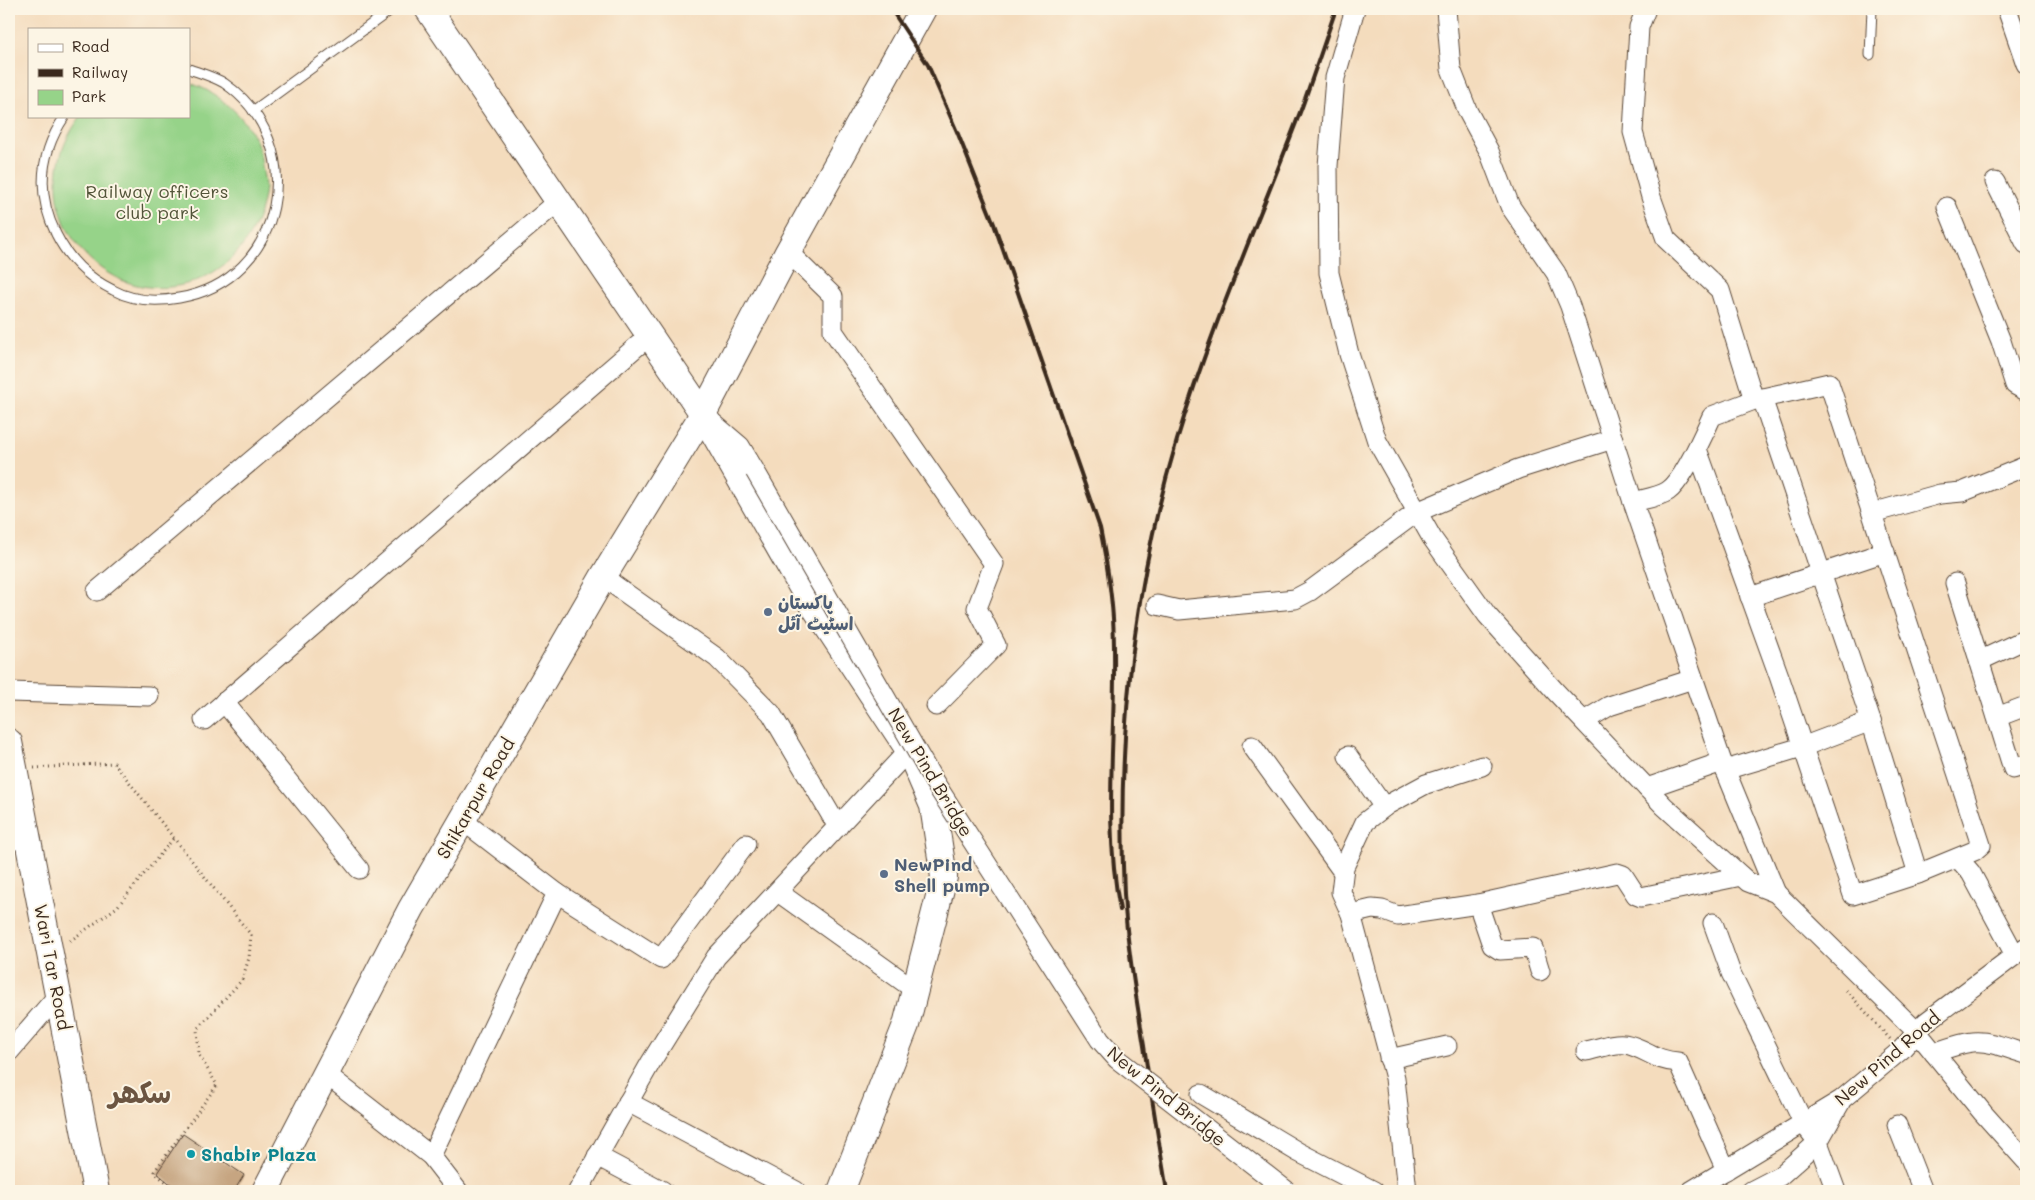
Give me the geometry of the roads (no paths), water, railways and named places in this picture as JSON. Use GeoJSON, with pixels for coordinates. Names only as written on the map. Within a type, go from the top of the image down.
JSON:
{"type":"FeatureCollection","features":[{"type":"Feature","properties":{"kind":"main road"},"geometry":{"type":"LineString","coordinates":[[428,9],[560,200],[703,414],[804,592],[909,750],[933,806],[944,877],[906,1025],[842,1191]]}},
{"type":"Feature","properties":{"kind":"main road","name":"Shikarpur Road"},"geometry":{"type":"LineString","coordinates":[[265,1191],[411,909],[603,577],[703,414],[788,252],[924,9]]}},
{"type":"Feature","properties":{"kind":"main road","name":"Wari Tar Road"},"geometry":{"type":"LineString","coordinates":[[9,742],[14,770],[18,838],[51,955],[96,1191]]}},
{"type":"Feature","properties":{"kind":"street"},"geometry":{"type":"LineString","coordinates":[[1355,9],[1335,78],[1328,166],[1329,273],[1349,354],[1377,441],[1432,538],[1487,614],[1647,788],[1748,882],[1776,893]]}},
{"type":"Feature","properties":{"kind":"street"},"geometry":{"type":"LineString","coordinates":[[1446,9],[1451,69],[1464,104],[1489,151],[1510,206],[1556,273],[1570,306],[1633,502],[1693,679],[1724,766],[1776,893],[1917,1032],[1983,1113],[2026,1161]]}},
{"type":"Feature","properties":{"kind":"street"},"geometry":{"type":"LineString","coordinates":[[1646,9],[1639,27],[1633,132],[1651,197],[1666,238],[1720,290],[1822,573],[1871,721],[1918,874]]}},
{"type":"Feature","properties":{"kind":"street"},"geometry":{"type":"LineString","coordinates":[[2007,9],[2026,64]]}},
{"type":"Feature","properties":{"kind":"street"},"geometry":{"type":"LineString","coordinates":[[1994,182],[2026,244]]}},
{"type":"Feature","properties":{"kind":"street"},"geometry":{"type":"LineString","coordinates":[[97,591],[560,200]]}},
{"type":"Feature","properties":{"kind":"street"},"geometry":{"type":"LineString","coordinates":[[1947,207],[2001,341],[2015,385],[2026,391]]}},
{"type":"Feature","properties":{"kind":"street"},"geometry":{"type":"LineString","coordinates":[[788,252],[833,296],[833,331],[994,564],[977,608],[996,645],[936,706]]}},
{"type":"Feature","properties":{"kind":"street"},"geometry":{"type":"LineString","coordinates":[[204,720],[650,335]]}},
{"type":"Feature","properties":{"kind":"street"},"geometry":{"type":"LineString","coordinates":[[1633,502],[1668,491],[1697,449],[1712,416],[1758,399],[1829,384],[1981,845],[1974,851],[1918,874],[1852,895],[1697,449]]}},
{"type":"Feature","properties":{"kind":"street","name":"New Pind Bridge"},"geometry":{"type":"LineString","coordinates":[[703,414],[740,446],[935,783],[1100,1040],[1117,1059],[1287,1191]]}},
{"type":"Feature","properties":{"kind":"street"},"geometry":{"type":"LineString","coordinates":[[1157,605],[1180,610],[1295,599],[1310,591],[1417,512],[1518,469],[1613,439]]}},
{"type":"Feature","properties":{"kind":"street"},"geometry":{"type":"LineString","coordinates":[[1872,513],[1940,494],[1962,492],[2026,466]]}},
{"type":"Feature","properties":{"kind":"street"},"geometry":{"type":"LineString","coordinates":[[1750,597],[1885,552]]}},
{"type":"Feature","properties":{"kind":"street"},"geometry":{"type":"LineString","coordinates":[[603,577],[718,658],[771,714],[838,827]]}},
{"type":"Feature","properties":{"kind":"street"},"geometry":{"type":"LineString","coordinates":[[1955,583],[2013,769],[2026,765]]}},
{"type":"Feature","properties":{"kind":"street"},"geometry":{"type":"LineString","coordinates":[[1979,661],[2026,639]]}},
{"type":"Feature","properties":{"kind":"street"},"geometry":{"type":"LineString","coordinates":[[1584,721],[1609,706],[1693,679]]}},
{"type":"Feature","properties":{"kind":"street"},"geometry":{"type":"LineString","coordinates":[[9,692],[149,696]]}},
{"type":"Feature","properties":{"kind":"street"},"geometry":{"type":"LineString","coordinates":[[224,702],[359,869]]}},
{"type":"Feature","properties":{"kind":"street"},"geometry":{"type":"LineString","coordinates":[[1997,717],[2026,706]]}},
{"type":"Feature","properties":{"kind":"street"},"geometry":{"type":"LineString","coordinates":[[1647,788],[1724,766],[1802,747],[1871,721]]}},
{"type":"Feature","properties":{"kind":"street"},"geometry":{"type":"LineString","coordinates":[[1252,746],[1343,872]]}},
{"type":"Feature","properties":{"kind":"street"},"geometry":{"type":"LineString","coordinates":[[578,1191],[628,1102],[716,957],[909,750]]}},
{"type":"Feature","properties":{"kind":"street"},"geometry":{"type":"LineString","coordinates":[[1348,756],[1384,807]]}},
{"type":"Feature","properties":{"kind":"street"},"geometry":{"type":"LineString","coordinates":[[1407,1191],[1395,1078],[1351,914],[1341,892],[1343,872],[1347,857],[1365,822],[1384,807],[1426,784],[1482,766]]}},
{"type":"Feature","properties":{"kind":"street"},"geometry":{"type":"LineString","coordinates":[[462,820],[556,893],[661,959],[746,844]]}},
{"type":"Feature","properties":{"kind":"street"},"geometry":{"type":"LineString","coordinates":[[1958,858],[1971,873],[2021,951]]}},
{"type":"Feature","properties":{"kind":"street"},"geometry":{"type":"LineString","coordinates":[[1351,914],[1372,909],[1382,910],[1398,916],[1478,904],[1617,873],[1623,875],[1636,895],[1641,897],[1742,876]]}},
{"type":"Feature","properties":{"kind":"street"},"geometry":{"type":"LineString","coordinates":[[778,892],[915,990]]}},
{"type":"Feature","properties":{"kind":"street"},"geometry":{"type":"LineString","coordinates":[[430,1156],[556,893]]}},
{"type":"Feature","properties":{"kind":"street"},"geometry":{"type":"LineString","coordinates":[[1478,904],[1492,945],[1500,950],[1534,948],[1540,971]]}},
{"type":"Feature","properties":{"kind":"street"},"geometry":{"type":"LineString","coordinates":[[1714,923],[1731,973],[1804,1124],[1812,1147],[1836,1191]]}},
{"type":"Feature","properties":{"kind":"street","name":"New Pind Road"},"geometry":{"type":"LineString","coordinates":[[1690,1191],[1841,1100],[1901,1050],[1926,1022],[2021,951]]}},
{"type":"Feature","properties":{"kind":"street"},"geometry":{"type":"LineString","coordinates":[[9,1052],[59,994]]}},
{"type":"Feature","properties":{"kind":"street"},"geometry":{"type":"LineString","coordinates":[[1934,1053],[1972,1040],[2006,1046],[2026,1054]]}},
{"type":"Feature","properties":{"kind":"street"},"geometry":{"type":"LineString","coordinates":[[1586,1051],[1624,1044],[1642,1049],[1651,1056],[1666,1061],[1678,1062],[1726,1170]]}},
{"type":"Feature","properties":{"kind":"street"},"geometry":{"type":"LineString","coordinates":[[1389,1058],[1447,1046]]}},
{"type":"Feature","properties":{"kind":"street"},"geometry":{"type":"LineString","coordinates":[[326,1074],[430,1156],[458,1191]]}},
{"type":"Feature","properties":{"kind":"street"},"geometry":{"type":"LineString","coordinates":[[1201,1094],[1298,1152],[1374,1191]]}},
{"type":"Feature","properties":{"kind":"street"},"geometry":{"type":"LineString","coordinates":[[1750,1191],[1780,1183],[1812,1147],[1841,1100]]}},
{"type":"Feature","properties":{"kind":"street"},"geometry":{"type":"LineString","coordinates":[[628,1102],[796,1191]]}},
{"type":"Feature","properties":{"kind":"street"},"geometry":{"type":"LineString","coordinates":[[1897,1125],[1924,1191]]}},
{"type":"Feature","properties":{"kind":"street"},"geometry":{"type":"LineString","coordinates":[[597,1156],[663,1191]]}},
{"type":"Feature","properties":{"kind":"lane"},"geometry":{"type":"LineString","coordinates":[[253,111],[392,9]]}},
{"type":"Feature","properties":{"kind":"lane"},"geometry":{"type":"LineString","coordinates":[[1870,55],[1872,9]]}},
{"type":"Feature","properties":{"kind":"lane"},"geometry":{"type":"LineString","coordinates":[[63,118],[52,136],[42,175],[47,216],[65,253],[91,279],[124,296],[161,302],[198,295],[231,278],[257,251],[273,218],[278,180],[271,144],[253,111],[223,83],[190,69]]}},
{"type":"Feature","properties":{"kind":"railway"},"geometry":{"type":"LineString","coordinates":[[891,9],[928,65],[958,134],[994,224],[1100,528],[1113,618],[1114,691],[1111,800],[1114,873],[1120,910]]}},
{"type":"Feature","properties":{"kind":"railway"},"geometry":{"type":"LineString","coordinates":[[1167,1191],[1132,970],[1124,894],[1122,837],[1123,779],[1131,665],[1139,608],[1149,551],[1162,495],[1190,398],[1220,314],[1302,107],[1336,9]]}},
{"type":"Feature","properties":{"kind":"place","name":"پاکستان اسٹیٹ آئل"},"geometry":{"type":"Point","coordinates":[768,612]}},
{"type":"Feature","properties":{"kind":"place","name":"NewPind Shell pump"},"geometry":{"type":"Point","coordinates":[884,874]}},
{"type":"Feature","properties":{"kind":"place","name":"Shabir Plaza"},"geometry":{"type":"Point","coordinates":[191,1154]}},
{"type":"Feature","properties":{"kind":"district","name":"سکھر"},"geometry":{"type":"Point","coordinates":[140,1092]}},
{"type":"Feature","properties":{"kind":"park label","name":"Railway officers club park"},"geometry":{"type":"Point","coordinates":[157,201]}}]}
